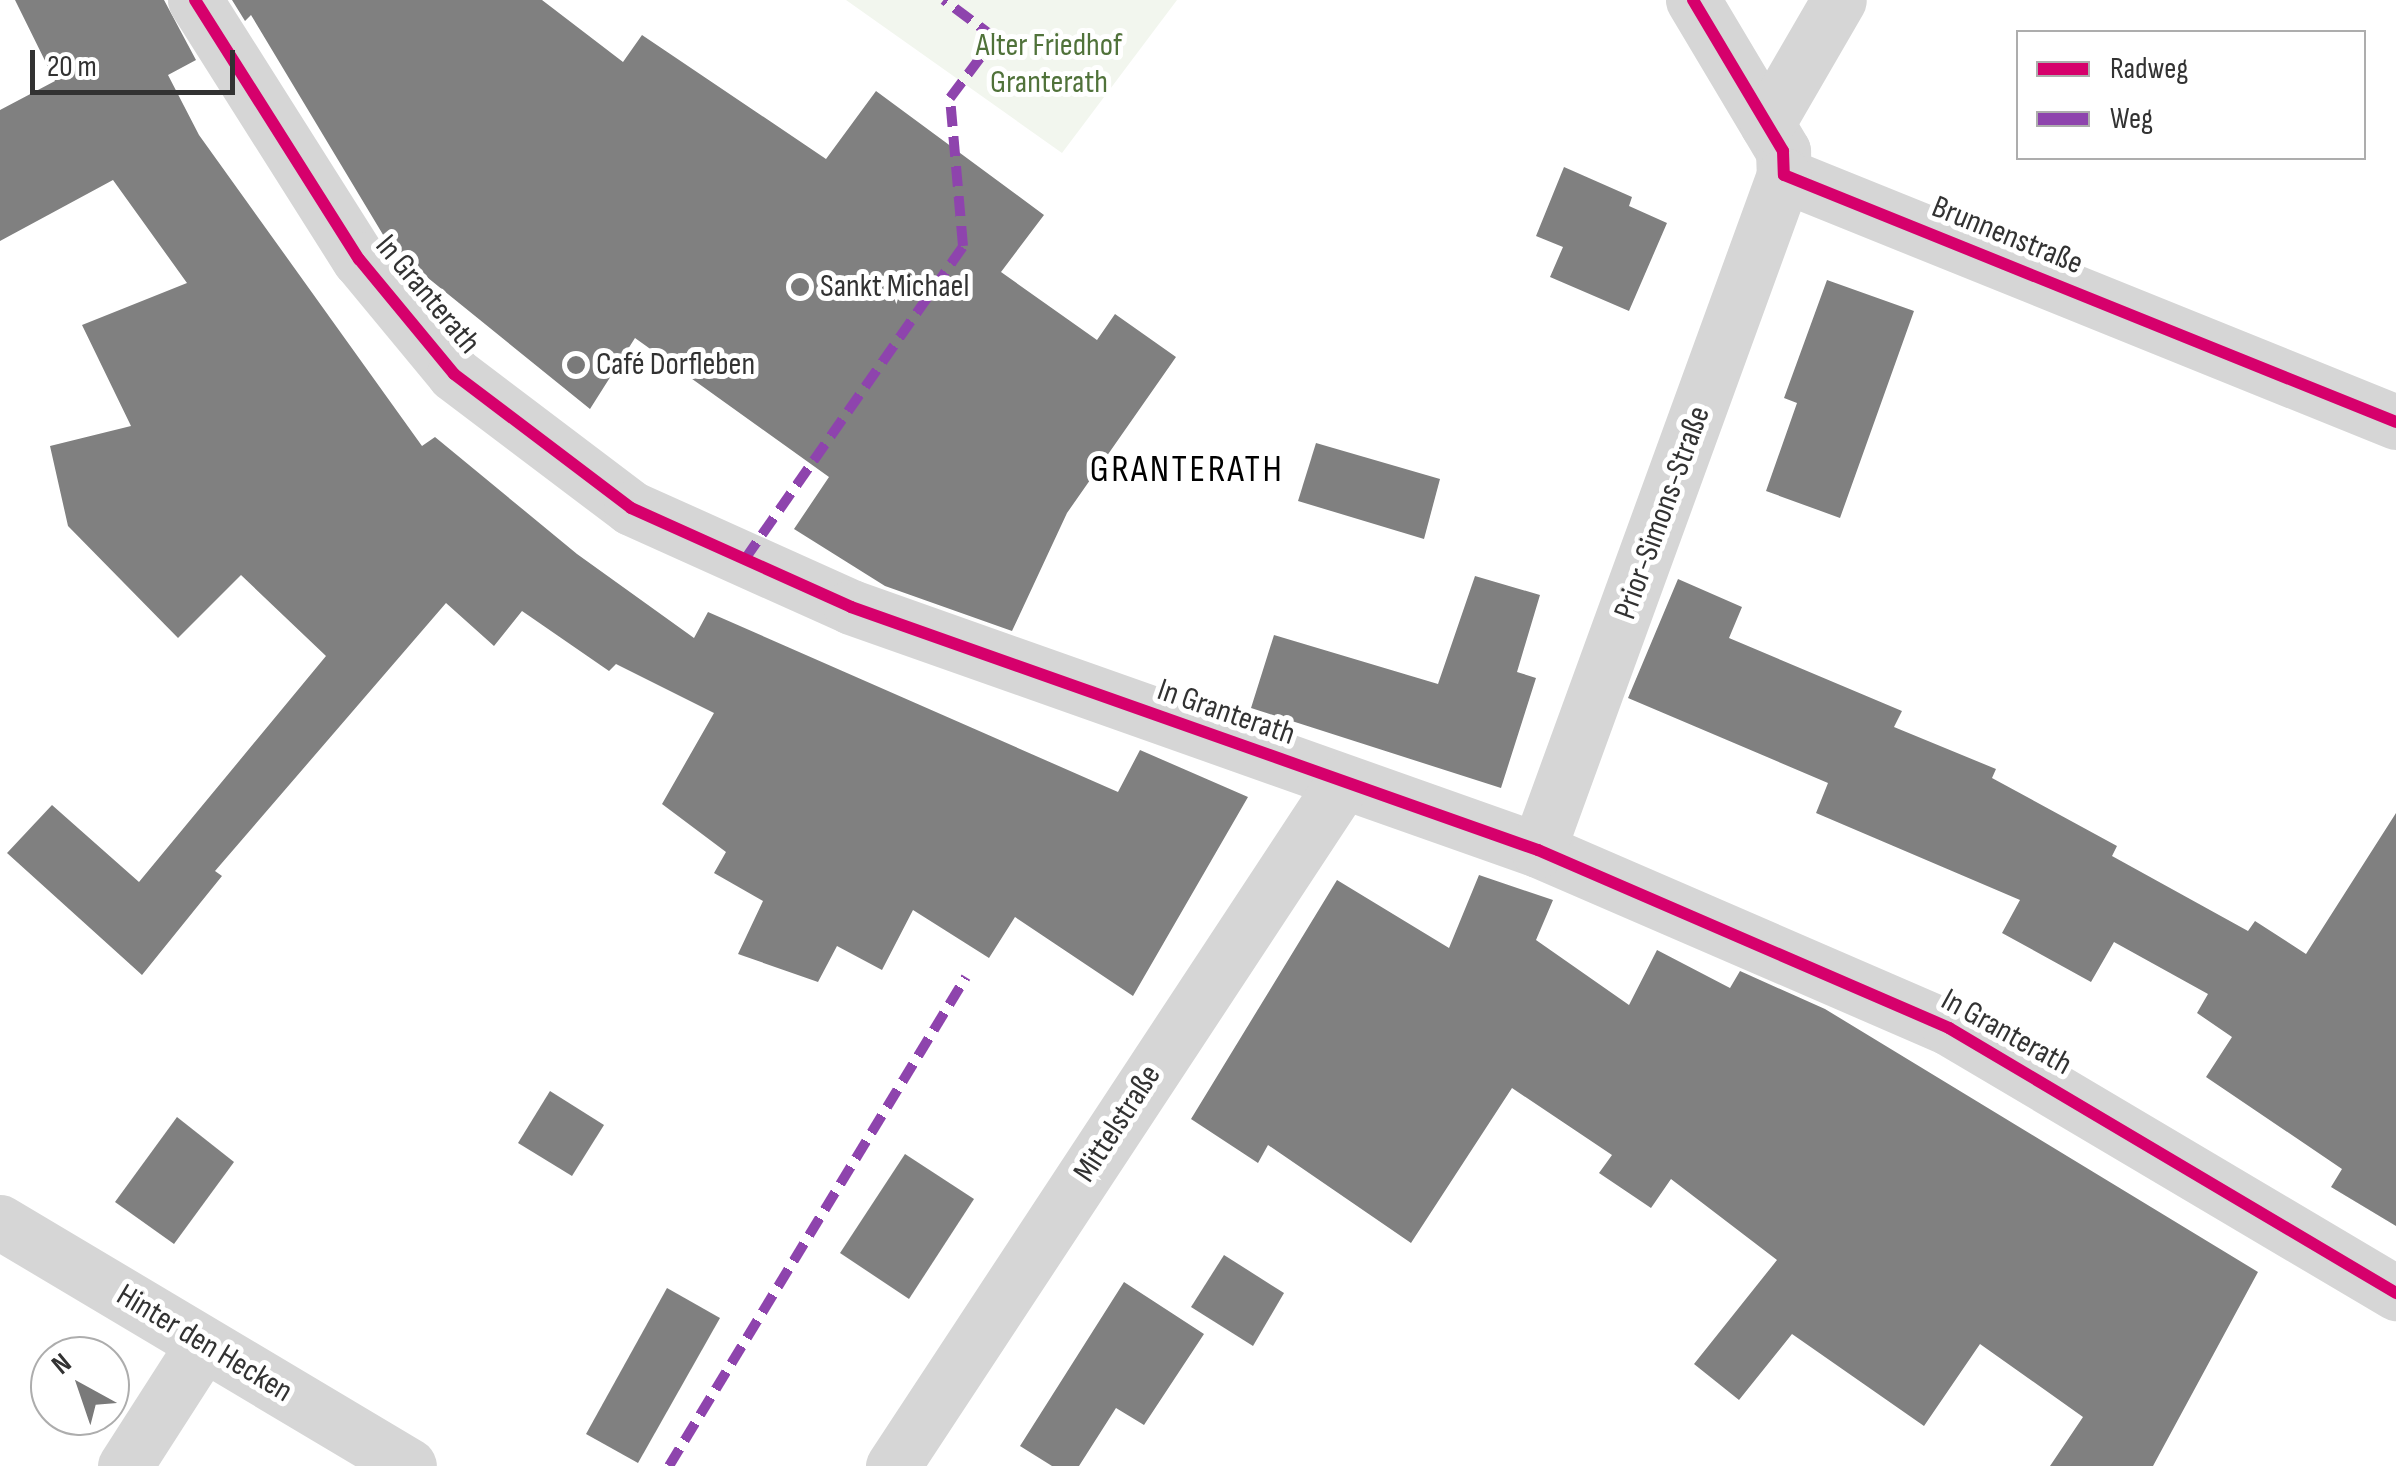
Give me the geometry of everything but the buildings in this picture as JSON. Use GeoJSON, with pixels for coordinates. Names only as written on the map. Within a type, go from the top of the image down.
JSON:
{"type":"FeatureCollection","features":[{"type":"Feature","properties":{"kind":"street","name":"In Granterath"},"geometry":{"type":"LineString","coordinates":[[195,0],[359,259],[454,374],[631,508],[851,607],[1538,850],[1949,1028],[2396,1293]]}},
{"type":"Feature","properties":{"kind":"street"},"geometry":{"type":"LineString","coordinates":[[1693,0],[1783,151],[1784,176]]}},
{"type":"Feature","properties":{"kind":"street"},"geometry":{"type":"LineString","coordinates":[[1767,124],[1840,0]]}},
{"type":"Feature","properties":{"kind":"street","name":"Brunnenstraße"},"geometry":{"type":"LineString","coordinates":[[1784,176],[2396,422]]}},
{"type":"Feature","properties":{"kind":"street","name":"Prior-Simons-Straße"},"geometry":{"type":"LineString","coordinates":[[1538,850],[1784,176]]}},
{"type":"Feature","properties":{"kind":"street","name":"Mittelstraße"},"geometry":{"type":"LineString","coordinates":[[892,1466],[1343,782]]}},
{"type":"Feature","properties":{"kind":"street","name":"Hinter den Hecken"},"geometry":{"type":"LineString","coordinates":[[0,1222],[409,1466]]}},
{"type":"Feature","properties":{"kind":"street"},"geometry":{"type":"LineString","coordinates":[[125,1466],[202,1346]]}},
{"type":"Feature","properties":{"kind":"green space","name":"Alter Friedhof Granterath"},"geometry":{"type":"Polygon","coordinates":[[[846,0],[1177,0],[1062,153],[846,0]]]}},
{"type":"Feature","properties":{"kind":"marked path"},"geometry":{"type":"LineString","coordinates":[[745,559],[963,246],[950,98],[995,38],[944,0]]}},
{"type":"Feature","properties":{"kind":"marked path"},"geometry":{"type":"LineString","coordinates":[[669,1466],[966,977]]}},
{"type":"Feature","properties":{"kind":"cycle path"},"geometry":{"type":"LineString","coordinates":[[195,0],[359,259],[454,374],[631,508],[851,607],[1538,850],[1949,1028],[2396,1293]]}},
{"type":"Feature","properties":{"kind":"cycle path"},"geometry":{"type":"LineString","coordinates":[[1693,0],[1783,151],[1784,175],[2396,422]]}},
{"type":"Feature","properties":{"kind":"place","name":"Sankt Michael"},"geometry":{"type":"Point","coordinates":[800,287]}},
{"type":"Feature","properties":{"kind":"place","name":"Café Dorfleben"},"geometry":{"type":"Point","coordinates":[576,365]}},
{"type":"Feature","properties":{"kind":"district","name":"GRANTERATH"},"geometry":{"type":"Point","coordinates":[1187,470]}}]}
